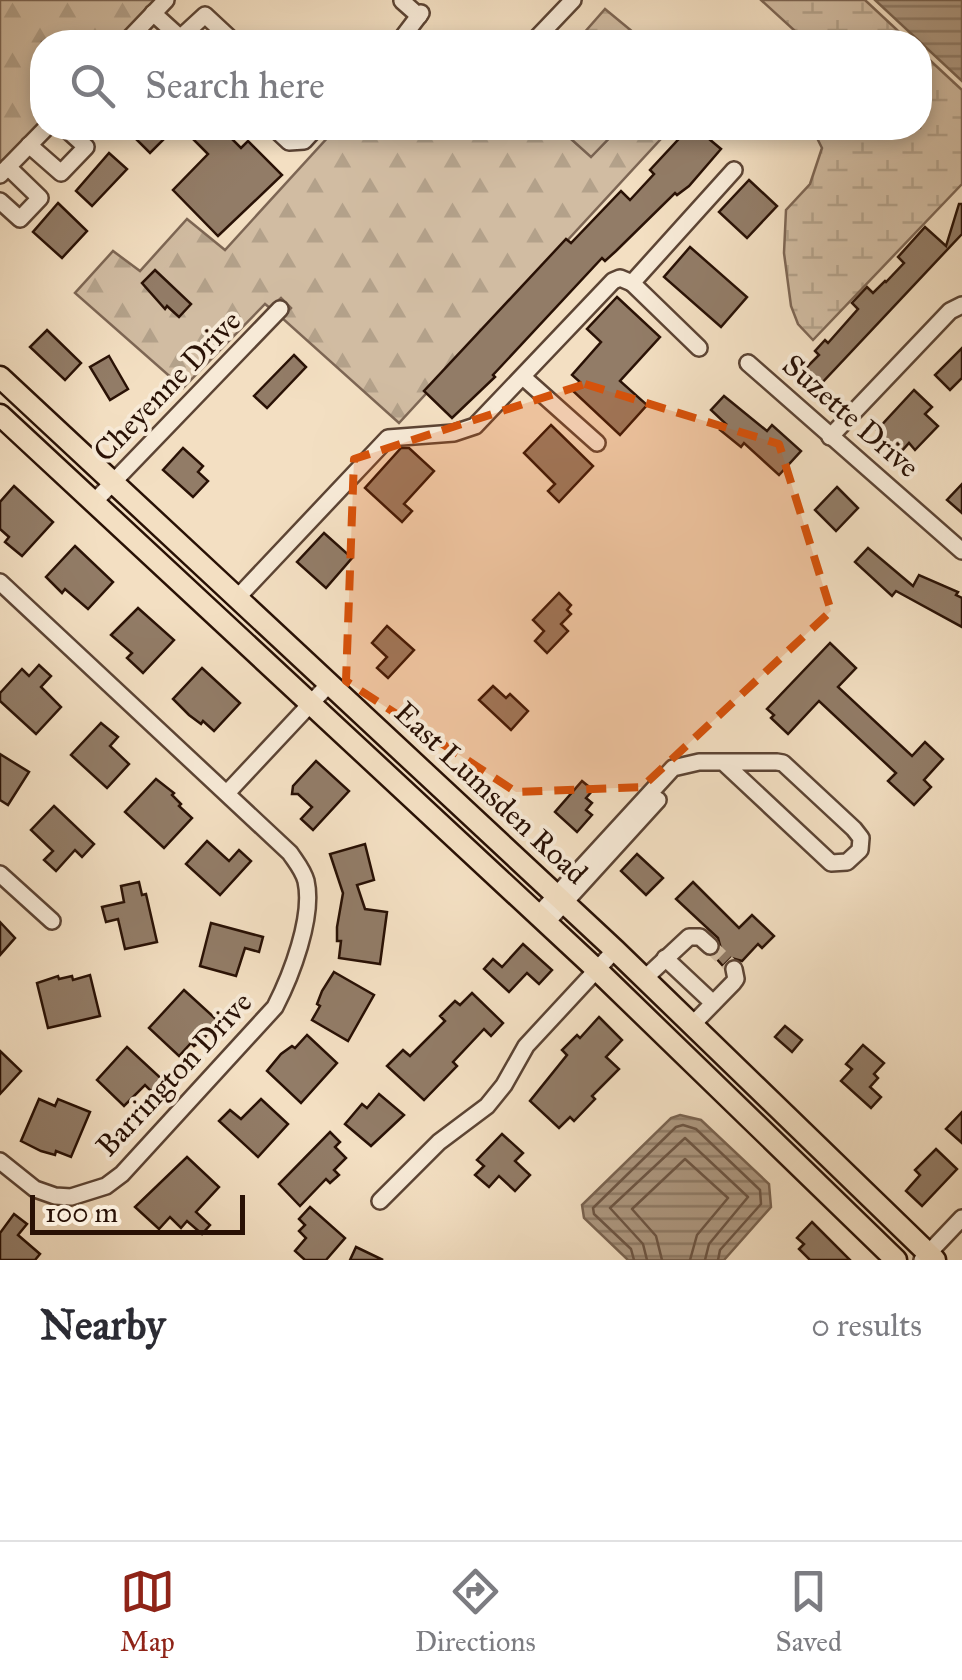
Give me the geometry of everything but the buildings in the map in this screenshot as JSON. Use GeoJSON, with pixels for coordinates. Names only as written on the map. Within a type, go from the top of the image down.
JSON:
{"type":"FeatureCollection","features":[{"type":"Feature","properties":{"kind":"main road","name":"East Lumsden Road"},"geometry":{"type":"LineString","coordinates":[[0,377],[645,978],[928,1258]]}},
{"type":"Feature","properties":{"kind":"main road","name":"East Lumsden Road"},"geometry":{"type":"LineString","coordinates":[[0,415],[596,969],[896,1260]]}},
{"type":"Feature","properties":{"kind":"street"},"geometry":{"type":"LineString","coordinates":[[138,30],[166,0]]}},
{"type":"Feature","properties":{"kind":"street"},"geometry":{"type":"LineString","coordinates":[[544,30],[572,0]]}},
{"type":"Feature","properties":{"kind":"street"},"geometry":{"type":"LineString","coordinates":[[402,1],[420,15],[408,30]]}},
{"type":"Feature","properties":{"kind":"street"},"geometry":{"type":"LineString","coordinates":[[154,13],[172,30]]}},
{"type":"Feature","properties":{"kind":"street"},"geometry":{"type":"LineString","coordinates":[[192,30],[205,16],[221,30]]}},
{"type":"Feature","properties":{"kind":"street"},"geometry":{"type":"LineString","coordinates":[[0,201],[20,220],[40,198],[4,171],[34,140]]}},
{"type":"Feature","properties":{"kind":"street"},"geometry":{"type":"LineString","coordinates":[[29,145],[61,174],[86,147],[78,140]]}},
{"type":"Feature","properties":{"kind":"street"},"geometry":{"type":"LineString","coordinates":[[632,284],[734,170]]}},
{"type":"Feature","properties":{"kind":"street"},"geometry":{"type":"LineString","coordinates":[[238,597],[378,445],[396,435],[454,433],[476,426],[614,281],[620,278],[632,284],[699,348]]}},
{"type":"Feature","properties":{"kind":"street"},"geometry":{"type":"LineString","coordinates":[[830,437],[950,311],[962,305]]}},
{"type":"Feature","properties":{"kind":"street","name":"Cheyenne Drive"},"geometry":{"type":"LineString","coordinates":[[94,502],[280,309]]}},
{"type":"Feature","properties":{"kind":"street","name":"Suzette Drive"},"geometry":{"type":"LineString","coordinates":[[748,363],[962,550]]}},
{"type":"Feature","properties":{"kind":"street"},"geometry":{"type":"LineString","coordinates":[[522,377],[598,443]]}},
{"type":"Feature","properties":{"kind":"street","name":"Barrington Drive"},"geometry":{"type":"LineString","coordinates":[[0,582],[290,853],[306,883],[307,901],[291,974],[275,1008],[122,1174],[106,1186],[71,1197],[56,1196],[35,1189],[0,1161]]}},
{"type":"Feature","properties":{"kind":"street"},"geometry":{"type":"LineString","coordinates":[[228,794],[330,683]]}},
{"type":"Feature","properties":{"kind":"street"},"geometry":{"type":"LineString","coordinates":[[542,919],[680,776],[685,765],[723,762],[784,764],[858,833],[860,850],[847,862],[831,863],[723,762]]}},
{"type":"Feature","properties":{"kind":"street"},"geometry":{"type":"LineString","coordinates":[[0,874],[52,921]]}},
{"type":"Feature","properties":{"kind":"street"},"geometry":{"type":"LineString","coordinates":[[645,978],[689,937],[700,937],[710,946]]}},
{"type":"Feature","properties":{"kind":"street"},"geometry":{"type":"LineString","coordinates":[[380,1201],[438,1142],[487,1106],[526,1046],[615,950]]}},
{"type":"Feature","properties":{"kind":"street"},"geometry":{"type":"LineString","coordinates":[[666,958],[714,1003]]}},
{"type":"Feature","properties":{"kind":"street"},"geometry":{"type":"LineString","coordinates":[[681,1051],[736,978],[734,969]]}},
{"type":"Feature","properties":{"kind":"street"},"geometry":{"type":"LineString","coordinates":[[928,1258],[962,1218]]}},
{"type":"Feature","properties":{"kind":"highlighted area"},"geometry":{"type":"Polygon","coordinates":[[[585,384],[779,444],[831,611],[642,787],[516,792],[346,681],[354,459],[585,384]]]}},
{"type":"Feature","properties":{"kind":"green space"},"geometry":{"type":"Polygon","coordinates":[[[0,0],[156,0],[127,30],[30,30],[30,133],[0,165],[0,0]]]}},
{"type":"Feature","properties":{"kind":"green space"},"geometry":{"type":"Polygon","coordinates":[[[761,0],[865,0],[897,30],[794,30],[761,0]]]}},
{"type":"Feature","properties":{"kind":"green space"},"geometry":{"type":"Polygon","coordinates":[[[605,9],[630,30],[587,30],[605,9]]]}},
{"type":"Feature","properties":{"kind":"green space"},"geometry":{"type":"Polygon","coordinates":[[[932,62],[962,90],[962,184],[813,340],[798,324],[791,306],[784,253],[786,210],[810,184],[822,148],[818,140],[932,140],[932,62]]]}},
{"type":"Feature","properties":{"kind":"green space"},"geometry":{"type":"Polygon","coordinates":[[[325,140],[572,140],[591,156],[607,140],[660,140],[399,423],[282,318],[291,308],[281,298],[270,308],[265,304],[183,388],[75,293],[113,251],[140,271],[187,219],[225,250],[325,140]]]}},
{"type":"Feature","properties":{"kind":"green space"},"geometry":{"type":"Polygon","coordinates":[[[572,140],[607,140],[591,157],[572,140]]]}},
{"type":"Feature","properties":{"kind":"water"},"geometry":{"type":"Polygon","coordinates":[[[875,0],[962,0],[962,81],[932,53],[932,30],[907,30],[875,0]]]}},
{"type":"Feature","properties":{"kind":"water"},"geometry":{"type":"Polygon","coordinates":[[[680,1115],[701,1120],[769,1184],[771,1207],[724,1260],[628,1260],[584,1218],[582,1205],[671,1118],[680,1115]]]}},
{"type":"Feature","properties":{"kind":"tunnel"},"geometry":{"type":"LineString","coordinates":[[710,946],[734,969]]}}]}
